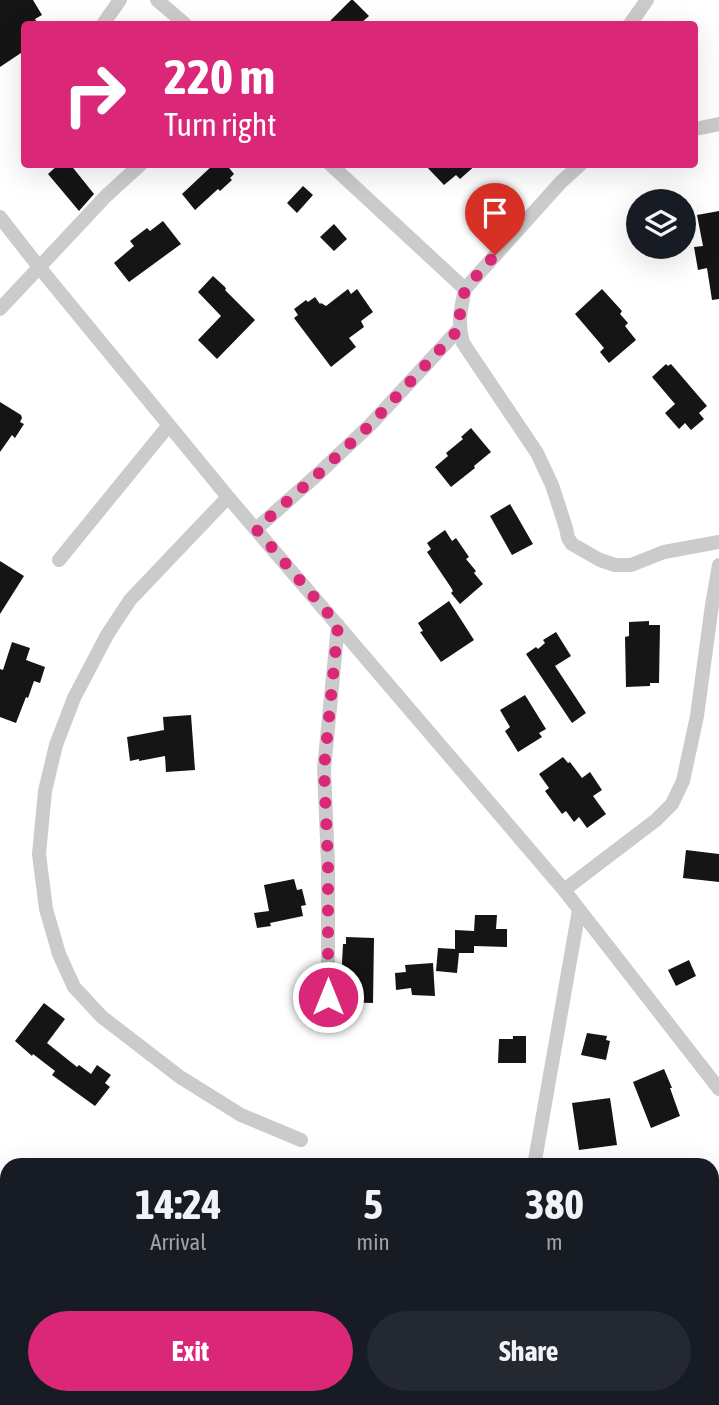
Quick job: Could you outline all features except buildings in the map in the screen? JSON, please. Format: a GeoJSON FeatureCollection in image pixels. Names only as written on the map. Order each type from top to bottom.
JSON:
{"type":"FeatureCollection","features":[{"type":"Feature","properties":{"kind":"street"},"geometry":{"type":"LineString","coordinates":[[105,21],[120,0]]}},
{"type":"Feature","properties":{"kind":"street"},"geometry":{"type":"LineString","coordinates":[[157,0],[182,21]]}},
{"type":"Feature","properties":{"kind":"street"},"geometry":{"type":"LineString","coordinates":[[633,21],[647,0]]}},
{"type":"Feature","properties":{"kind":"street"},"geometry":{"type":"LineString","coordinates":[[698,128],[719,124]]}},
{"type":"Feature","properties":{"kind":"street"},"geometry":{"type":"LineString","coordinates":[[0,309],[106,196],[137,168]]}},
{"type":"Feature","properties":{"kind":"street"},"geometry":{"type":"LineString","coordinates":[[334,168],[465,289]]}},
{"type":"Feature","properties":{"kind":"street"},"geometry":{"type":"LineString","coordinates":[[577,168],[465,289],[459,319],[463,343],[537,453],[552,485],[572,544],[600,560],[615,565],[631,565],[664,552],[719,542]]}},
{"type":"Feature","properties":{"kind":"street"},"geometry":{"type":"LineString","coordinates":[[0,217],[228,497],[564,890],[719,1089]]}},
{"type":"Feature","properties":{"kind":"street"},"geometry":{"type":"LineString","coordinates":[[256,529],[371,424],[459,329]]}},
{"type":"Feature","properties":{"kind":"street"},"geometry":{"type":"LineString","coordinates":[[59,560],[169,425]]}},
{"type":"Feature","properties":{"kind":"street"},"geometry":{"type":"LineString","coordinates":[[228,497],[130,600],[107,635],[75,698],[56,745],[45,791],[39,854],[47,909],[59,954],[74,987],[102,1017],[180,1077],[241,1115],[301,1140]]}},
{"type":"Feature","properties":{"kind":"street"},"geometry":{"type":"LineString","coordinates":[[564,890],[656,820],[672,804],[683,781],[697,716],[719,565]]}},
{"type":"Feature","properties":{"kind":"street"},"geometry":{"type":"LineString","coordinates":[[328,1024],[328,864],[324,769],[338,625]]}},
{"type":"Feature","properties":{"kind":"street"},"geometry":{"type":"LineString","coordinates":[[535,1158],[579,911]]}},
{"type":"Feature","properties":{"kind":"route"},"geometry":{"type":"LineString","coordinates":[[328,997],[328,864],[324,769],[338,625],[256,529],[371,424],[459,329],[465,289],[495,255]]}}]}
